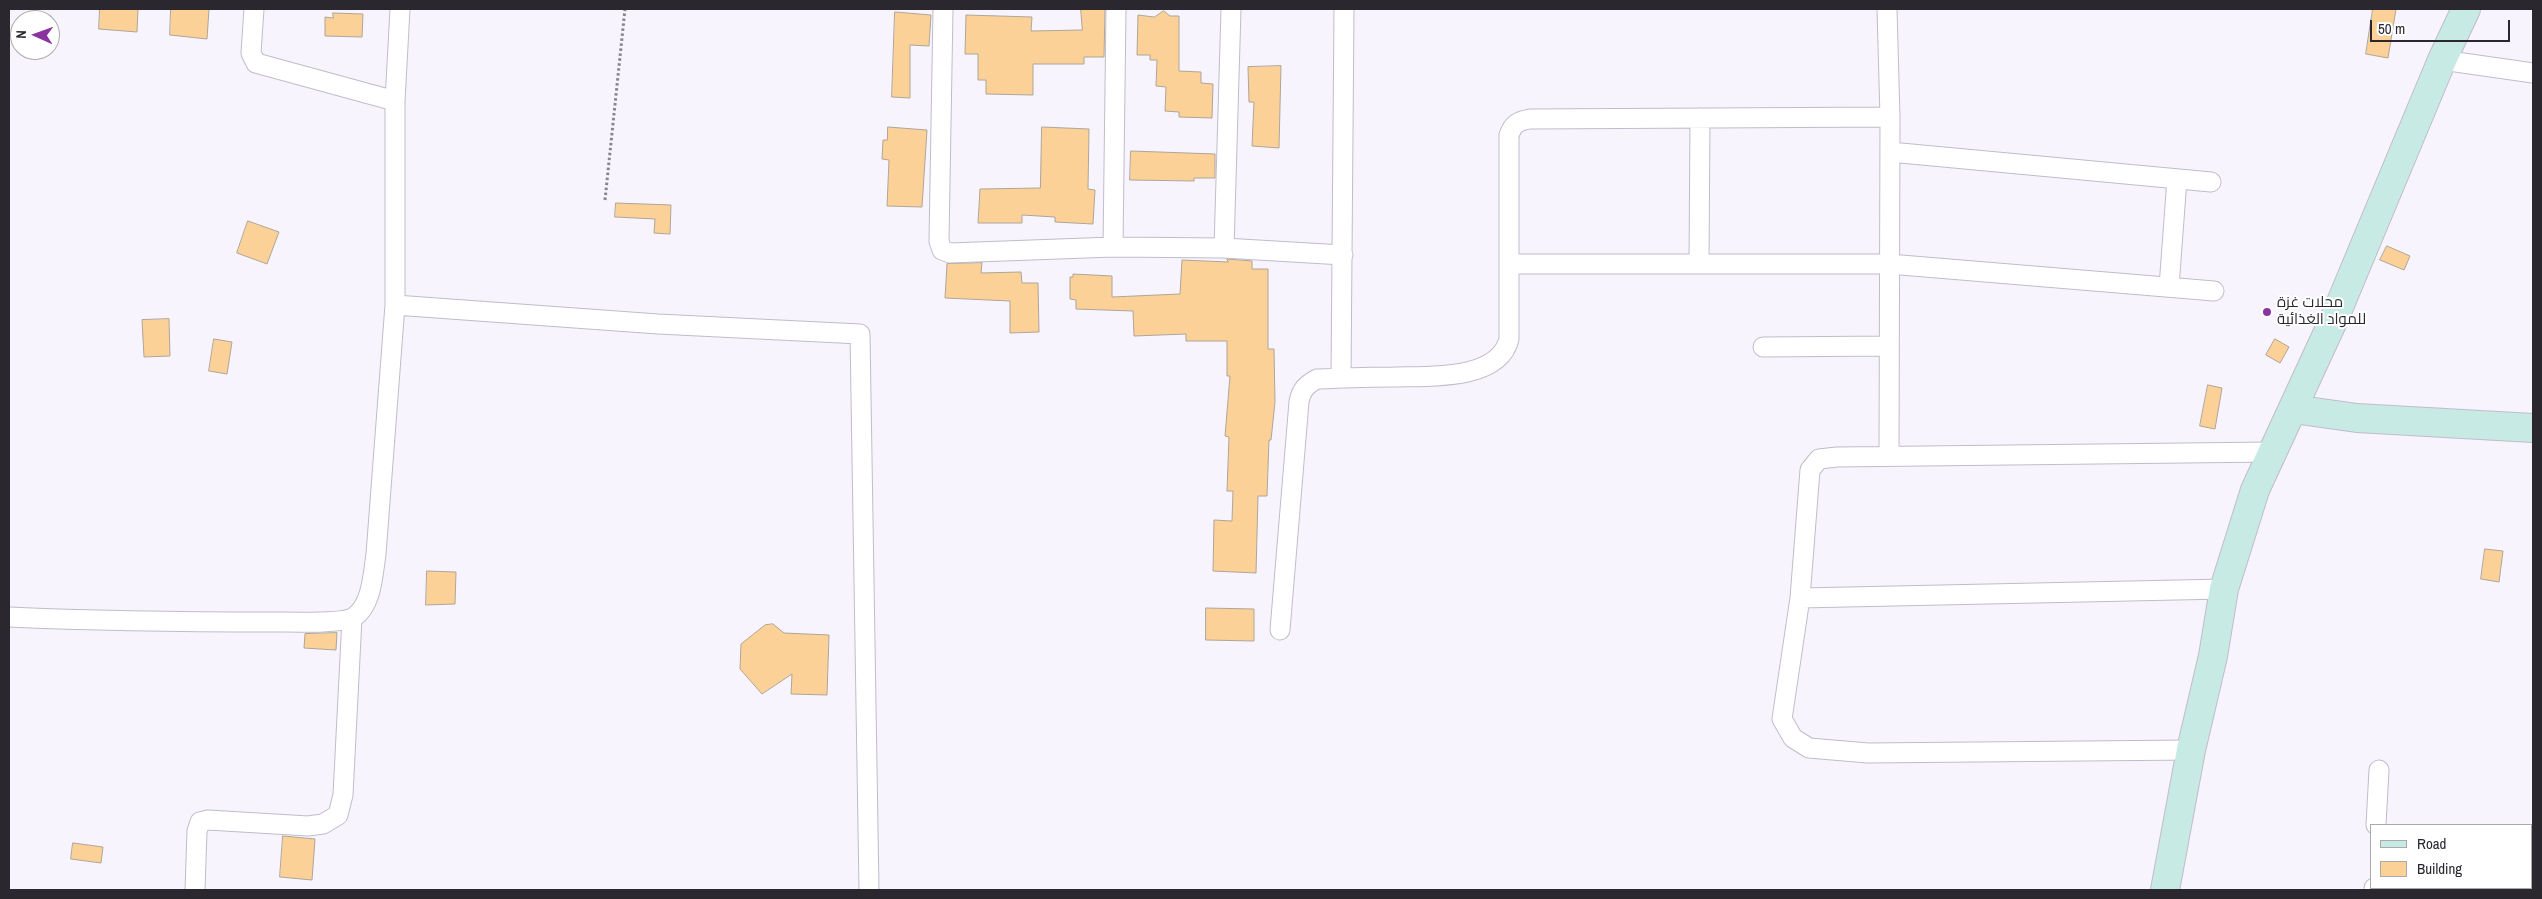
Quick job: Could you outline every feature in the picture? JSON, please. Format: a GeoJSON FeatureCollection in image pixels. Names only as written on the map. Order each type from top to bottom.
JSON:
{"type":"FeatureCollection","features":[{"type":"Feature","properties":{"kind":"main road"},"geometry":{"type":"LineString","coordinates":[[2165,890],[2191,750],[2213,656],[2224,589],[2255,490],[2334,319],[2442,60],[2466,9]]}},
{"type":"Feature","properties":{"kind":"main road"},"geometry":{"type":"LineString","coordinates":[[2293,409],[2357,418],[2533,428]]}},
{"type":"Feature","properties":{"kind":"street"},"geometry":{"type":"LineString","coordinates":[[254,9],[251,53],[256,63],[395,101]]}},
{"type":"Feature","properties":{"kind":"street"},"geometry":{"type":"LineString","coordinates":[[9,617],[136,622],[298,622],[352,618],[362,609],[372,581],[376,554],[395,305],[395,101],[400,9]]}},
{"type":"Feature","properties":{"kind":"street"},"geometry":{"type":"LineString","coordinates":[[943,9],[939,241],[942,250],[950,252],[1113,247],[1224,248],[1343,255]]}},
{"type":"Feature","properties":{"kind":"street"},"geometry":{"type":"LineString","coordinates":[[1113,247],[1116,9]]}},
{"type":"Feature","properties":{"kind":"street"},"geometry":{"type":"LineString","coordinates":[[1224,248],[1231,9]]}},
{"type":"Feature","properties":{"kind":"street"},"geometry":{"type":"LineString","coordinates":[[1341,378],[1344,9]]}},
{"type":"Feature","properties":{"kind":"street"},"geometry":{"type":"LineString","coordinates":[[1887,9],[1890,117],[1889,456]]}},
{"type":"Feature","properties":{"kind":"street"},"geometry":{"type":"LineString","coordinates":[[2442,60],[2533,73]]}},
{"type":"Feature","properties":{"kind":"street"},"geometry":{"type":"LineString","coordinates":[[1280,630],[1300,392],[1307,384],[1317,379],[1450,375],[1486,366],[1499,357],[1507,348],[1509,339],[1510,264],[1509,134],[1512,126],[1519,121],[1890,117]]}},
{"type":"Feature","properties":{"kind":"street"},"geometry":{"type":"LineString","coordinates":[[1699,264],[1700,118]]}},
{"type":"Feature","properties":{"kind":"street"},"geometry":{"type":"LineString","coordinates":[[1890,152],[2211,182]]}},
{"type":"Feature","properties":{"kind":"street"},"geometry":{"type":"LineString","coordinates":[[2168,287],[2177,179]]}},
{"type":"Feature","properties":{"kind":"street"},"geometry":{"type":"LineString","coordinates":[[1510,264],[1889,264],[2214,291]]}},
{"type":"Feature","properties":{"kind":"street"},"geometry":{"type":"LineString","coordinates":[[395,305],[658,324],[860,334],[869,890]]}},
{"type":"Feature","properties":{"kind":"street"},"geometry":{"type":"LineString","coordinates":[[1763,347],[1889,346]]}},
{"type":"Feature","properties":{"kind":"street"},"geometry":{"type":"LineString","coordinates":[[2191,750],[1868,753],[1809,748],[1793,738],[1782,719],[1800,598],[1810,470],[1819,458],[2271,452]]}},
{"type":"Feature","properties":{"kind":"street"},"geometry":{"type":"LineString","coordinates":[[1800,598],[2224,589]]}},
{"type":"Feature","properties":{"kind":"street"},"geometry":{"type":"LineString","coordinates":[[196,890],[200,822],[208,820],[308,826],[323,824],[338,815],[343,795],[352,618]]}},
{"type":"Feature","properties":{"kind":"street"},"geometry":{"type":"LineString","coordinates":[[2376,824],[2379,770]]}},
{"type":"Feature","properties":{"kind":"path"},"geometry":{"type":"LineString","coordinates":[[604,200],[625,9]]}},
{"type":"Feature","properties":{"kind":"building"},"geometry":{"type":"Polygon","coordinates":[[[100,9],[138,9],[137,32],[99,29],[100,9]]]}},
{"type":"Feature","properties":{"kind":"building"},"geometry":{"type":"Polygon","coordinates":[[[171,9],[209,9],[207,39],[170,35],[171,9]]]}},
{"type":"Feature","properties":{"kind":"building"},"geometry":{"type":"Polygon","coordinates":[[[1081,9],[1105,9],[1104,57],[1084,57],[1084,64],[1033,64],[1033,95],[986,94],[986,80],[978,80],[978,54],[965,54],[966,15],[1032,17],[1031,31],[1082,30],[1081,9]]]}},
{"type":"Feature","properties":{"kind":"building"},"geometry":{"type":"Polygon","coordinates":[[[2373,9],[2396,9],[2388,58],[2366,54],[2373,9]]]}},
{"type":"Feature","properties":{"kind":"building"},"geometry":{"type":"Polygon","coordinates":[[[1164,11],[1170,16],[1179,16],[1179,71],[1201,72],[1201,83],[1213,84],[1212,118],[1179,117],[1179,112],[1165,111],[1166,87],[1156,86],[1157,60],[1150,60],[1150,55],[1137,55],[1138,15],[1154,17],[1164,11]]]}},
{"type":"Feature","properties":{"kind":"building"},"geometry":{"type":"Polygon","coordinates":[[[895,12],[931,15],[929,46],[910,45],[910,98],[892,97],[895,12]]]}},
{"type":"Feature","properties":{"kind":"building"},"geometry":{"type":"Polygon","coordinates":[[[333,13],[363,14],[362,37],[325,36],[325,17],[333,18],[333,13]]]}},
{"type":"Feature","properties":{"kind":"building"},"geometry":{"type":"Polygon","coordinates":[[[1281,66],[1279,148],[1252,146],[1254,102],[1249,102],[1248,67],[1281,66]]]}},
{"type":"Feature","properties":{"kind":"building"},"geometry":{"type":"Polygon","coordinates":[[[888,127],[927,130],[922,207],[887,206],[889,160],[882,159],[883,140],[887,140],[888,127]]]}},
{"type":"Feature","properties":{"kind":"building"},"geometry":{"type":"Polygon","coordinates":[[[1042,127],[1089,129],[1088,189],[1095,190],[1093,224],[1055,222],[1055,217],[1022,215],[1022,223],[978,223],[980,189],[1040,188],[1042,127]]]}},
{"type":"Feature","properties":{"kind":"building"},"geometry":{"type":"Polygon","coordinates":[[[1131,151],[1215,154],[1215,178],[1194,178],[1194,181],[1130,180],[1131,151]]]}},
{"type":"Feature","properties":{"kind":"building"},"geometry":{"type":"Polygon","coordinates":[[[616,203],[671,205],[670,234],[654,233],[655,219],[615,217],[616,203]]]}},
{"type":"Feature","properties":{"kind":"building"},"geometry":{"type":"Polygon","coordinates":[[[248,221],[279,232],[267,264],[237,253],[248,221]]]}},
{"type":"Feature","properties":{"kind":"building"},"geometry":{"type":"Polygon","coordinates":[[[2387,246],[2410,256],[2404,270],[2380,260],[2387,246]]]}},
{"type":"Feature","properties":{"kind":"building"},"geometry":{"type":"Polygon","coordinates":[[[1227,259],[1252,261],[1252,269],[1268,269],[1268,349],[1274,349],[1275,402],[1271,440],[1269,440],[1267,496],[1258,496],[1256,573],[1213,571],[1214,520],[1232,521],[1233,491],[1227,491],[1229,437],[1225,436],[1230,376],[1227,376],[1227,341],[1186,341],[1186,334],[1134,336],[1133,311],[1076,309],[1076,300],[1070,299],[1070,277],[1073,277],[1073,274],[1112,276],[1112,297],[1180,294],[1182,260],[1228,262],[1227,259]]]}},
{"type":"Feature","properties":{"kind":"building"},"geometry":{"type":"Polygon","coordinates":[[[982,263],[981,273],[1021,272],[1022,283],[1038,283],[1039,332],[1010,333],[1010,301],[945,298],[947,264],[982,263]]]}},
{"type":"Feature","properties":{"kind":"building"},"geometry":{"type":"Polygon","coordinates":[[[169,319],[170,356],[144,357],[142,320],[169,319]]]}},
{"type":"Feature","properties":{"kind":"building"},"geometry":{"type":"Polygon","coordinates":[[[214,339],[232,342],[227,374],[209,371],[214,339]]]}},
{"type":"Feature","properties":{"kind":"building"},"geometry":{"type":"Polygon","coordinates":[[[2275,339],[2289,347],[2280,363],[2266,355],[2275,339]]]}},
{"type":"Feature","properties":{"kind":"building"},"geometry":{"type":"Polygon","coordinates":[[[2208,385],[2222,388],[2215,429],[2200,426],[2208,385]]]}},
{"type":"Feature","properties":{"kind":"building"},"geometry":{"type":"Polygon","coordinates":[[[2485,549],[2503,551],[2499,582],[2481,579],[2485,549]]]}},
{"type":"Feature","properties":{"kind":"building"},"geometry":{"type":"Polygon","coordinates":[[[427,571],[456,572],[455,604],[426,605],[427,571]]]}},
{"type":"Feature","properties":{"kind":"building"},"geometry":{"type":"Polygon","coordinates":[[[1206,608],[1254,609],[1254,641],[1206,640],[1206,608]]]}},
{"type":"Feature","properties":{"kind":"building"},"geometry":{"type":"Polygon","coordinates":[[[773,624],[784,633],[829,635],[827,695],[791,694],[792,674],[762,694],[740,669],[741,644],[765,625],[773,624]]]}},
{"type":"Feature","properties":{"kind":"building"},"geometry":{"type":"Polygon","coordinates":[[[337,633],[336,650],[304,648],[305,634],[337,633]]]}},
{"type":"Feature","properties":{"kind":"building"},"geometry":{"type":"Polygon","coordinates":[[[283,836],[315,839],[312,880],[280,877],[283,836]]]}},
{"type":"Feature","properties":{"kind":"building"},"geometry":{"type":"Polygon","coordinates":[[[73,843],[103,847],[101,863],[71,859],[73,843]]]}},
{"type":"Feature","properties":{"kind":"place","name":"محلات غزة للمواد الغذائية"},"geometry":{"type":"Point","coordinates":[2267,312]}}]}
